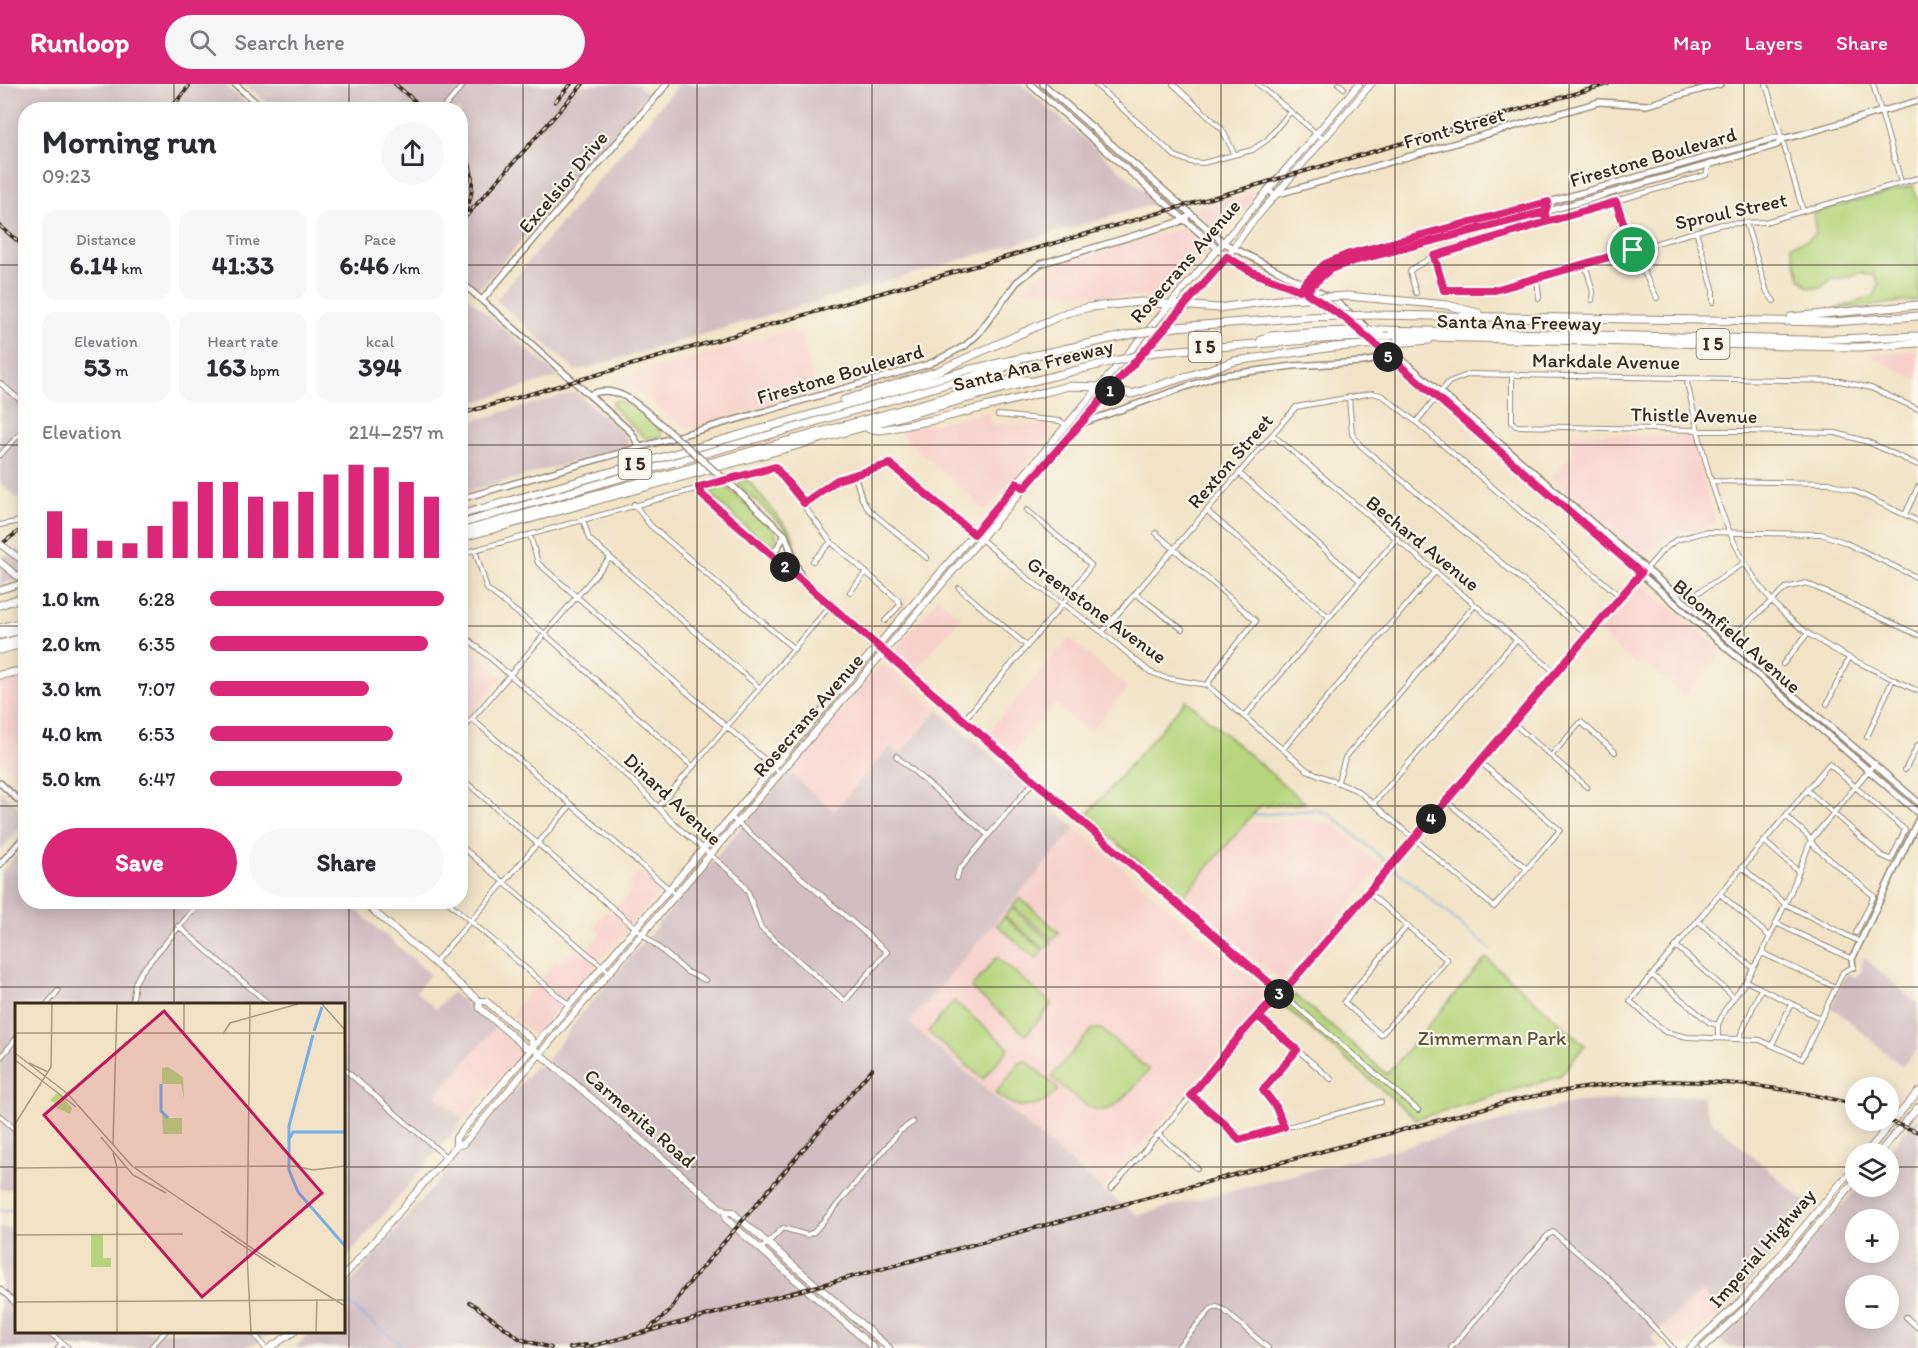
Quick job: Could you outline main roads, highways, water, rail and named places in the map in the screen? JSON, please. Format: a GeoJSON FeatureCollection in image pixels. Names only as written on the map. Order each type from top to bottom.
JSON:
{"type":"FeatureCollection","features":[{"type":"Feature","properties":{"kind":"highway"},"geometry":{"type":"LineString","coordinates":[[809,414],[859,394],[938,371],[1066,314],[1126,302],[1218,308],[1287,299],[1347,296],[1447,305],[1489,316]]}},
{"type":"Feature","properties":{"kind":"highway"},"geometry":{"type":"LineString","coordinates":[[1746,321],[1918,305]]}},
{"type":"Feature","properties":{"kind":"highway","name":"Santa Ana Freeway"},"geometry":{"type":"LineString","coordinates":[[468,513],[809,414],[1020,357],[1176,327],[1308,317],[1372,315],[1832,322],[1918,316]]}},
{"type":"Feature","properties":{"kind":"highway"},"geometry":{"type":"LineString","coordinates":[[1320,336],[1381,330],[1918,341]]}},
{"type":"Feature","properties":{"kind":"highway","name":"Santa Ana Freeway"},"geometry":{"type":"LineString","coordinates":[[468,537],[1032,381],[1154,352],[1320,336],[1462,337],[1860,347],[1918,341]]}},
{"type":"Feature","properties":{"kind":"highway"},"geometry":{"type":"LineString","coordinates":[[860,429],[881,429],[933,420],[1069,386],[1100,387],[1132,394],[1236,361],[1334,347],[1462,337]]}},
{"type":"Feature","properties":{"kind":"highway"},"geometry":{"type":"LineString","coordinates":[[468,522],[1003,368],[1012,365],[1020,357]]}},
{"type":"Feature","properties":{"kind":"highway"},"geometry":{"type":"LineString","coordinates":[[468,530],[990,385],[1015,379],[1032,381]]}},
{"type":"Feature","properties":{"kind":"highway"},"geometry":{"type":"LineString","coordinates":[[0,605],[18,599]]}},
{"type":"Feature","properties":{"kind":"highway"},"geometry":{"type":"LineString","coordinates":[[0,628],[18,623]]}},
{"type":"Feature","properties":{"kind":"highway"},"geometry":{"type":"LineString","coordinates":[[0,635],[18,631]]}},
{"type":"Feature","properties":{"kind":"highway"},"geometry":{"type":"LineString","coordinates":[[0,644],[18,639]]}},
{"type":"Feature","properties":{"kind":"highway"},"geometry":{"type":"LineString","coordinates":[[0,650],[18,645]]}},
{"type":"Feature","properties":{"kind":"highway"},"geometry":{"type":"LineString","coordinates":[[0,675],[18,672]]}},
{"type":"Feature","properties":{"kind":"main road","name":"Rosecrans Avenue"},"geometry":{"type":"LineString","coordinates":[[456,1146],[456,1138],[465,1126],[1359,84]]}},
{"type":"Feature","properties":{"kind":"main road","name":"Rosecrans Avenue"},"geometry":{"type":"LineString","coordinates":[[345,1275],[446,1157],[456,1146],[463,1144],[1024,488],[1227,257],[1275,195],[1371,84]]}},
{"type":"Feature","properties":{"kind":"main road"},"geometry":{"type":"LineString","coordinates":[[1032,465],[1039,471]]}},
{"type":"Feature","properties":{"kind":"main road"},"geometry":{"type":"LineString","coordinates":[[1017,483],[1024,488]]}},
{"type":"Feature","properties":{"kind":"main road"},"geometry":{"type":"LineString","coordinates":[[1004,498],[1011,504]]}},
{"type":"Feature","properties":{"kind":"main road"},"geometry":{"type":"LineString","coordinates":[[0,544],[18,557]]}},
{"type":"Feature","properties":{"kind":"main road"},"geometry":{"type":"LineString","coordinates":[[0,562],[18,576]]}},
{"type":"Feature","properties":{"kind":"main road"},"geometry":{"type":"LineString","coordinates":[[834,697],[840,704]]}},
{"type":"Feature","properties":{"kind":"main road","name":"Carmenita Road"},"geometry":{"type":"LineString","coordinates":[[371,909],[479,1001],[480,1008],[525,1047],[533,1048],[725,1212],[732,1212],[889,1348]]}},
{"type":"Feature","properties":{"kind":"main road"},"geometry":{"type":"LineString","coordinates":[[1874,1143],[1918,1092]]}},
{"type":"Feature","properties":{"kind":"main road"},"geometry":{"type":"LineString","coordinates":[[1887,1143],[1918,1107]]}},
{"type":"Feature","properties":{"kind":"main road"},"geometry":{"type":"LineString","coordinates":[[465,1126],[472,1133]]}},
{"type":"Feature","properties":{"kind":"main road","name":"Imperial Highway"},"geometry":{"type":"LineString","coordinates":[[1690,1348],[1744,1298],[1845,1178]]}},
{"type":"Feature","properties":{"kind":"main road","name":"Imperial Highway"},"geometry":{"type":"LineString","coordinates":[[1703,1348],[1751,1303],[1845,1193]]}},
{"type":"Feature","properties":{"kind":"main road","name":"Carmenita Road"},"geometry":{"type":"LineString","coordinates":[[725,1212],[726,1219],[874,1348]]}},
{"type":"Feature","properties":{"kind":"main road"},"geometry":{"type":"LineString","coordinates":[[267,1348],[292,1333]]}},
{"type":"Feature","properties":{"kind":"waterway"},"geometry":{"type":"LineString","coordinates":[[1253,815],[1316,810],[1331,815],[1491,950]]}},
{"type":"Feature","properties":{"kind":"waterway"},"geometry":{"type":"LineString","coordinates":[[0,1210],[15,1210]]}},
{"type":"Feature","properties":{"kind":"waterway"},"geometry":{"type":"LineString","coordinates":[[345,1302],[406,1348]]}},
{"type":"Feature","properties":{"kind":"railway"},"geometry":{"type":"LineString","coordinates":[[395,84],[416,102]]}},
{"type":"Feature","properties":{"kind":"railway"},"geometry":{"type":"LineString","coordinates":[[555,102],[571,84]]}},
{"type":"Feature","properties":{"kind":"railway"},"geometry":{"type":"LineString","coordinates":[[468,214],[583,84]]}},
{"type":"Feature","properties":{"kind":"railway"},"geometry":{"type":"LineString","coordinates":[[468,412],[1608,84]]}},
{"type":"Feature","properties":{"kind":"railway"},"geometry":{"type":"LineString","coordinates":[[176,102],[189,86]]}},
{"type":"Feature","properties":{"kind":"railway"},"geometry":{"type":"LineString","coordinates":[[468,160],[472,178],[468,206]]}},
{"type":"Feature","properties":{"kind":"railway"},"geometry":{"type":"LineString","coordinates":[[0,226],[18,241]]}},
{"type":"Feature","properties":{"kind":"railway"},"geometry":{"type":"LineString","coordinates":[[0,545],[18,532]]}},
{"type":"Feature","properties":{"kind":"railway"},"geometry":{"type":"LineString","coordinates":[[650,1328],[669,1312],[684,1289],[872,1069]]}},
{"type":"Feature","properties":{"kind":"railway"},"geometry":{"type":"LineString","coordinates":[[585,1348],[1507,1102],[1552,1093],[1595,1087],[1682,1081],[1768,1087],[1845,1103]]}},
{"type":"Feature","properties":{"kind":"railway"},"geometry":{"type":"LineString","coordinates":[[1899,1125],[1918,1132]]}},
{"type":"Feature","properties":{"kind":"railway"},"geometry":{"type":"LineString","coordinates":[[470,1302],[520,1339],[551,1348]]}},
{"type":"Feature","properties":{"kind":"railway"},"geometry":{"type":"LineString","coordinates":[[570,1348],[586,1345]]}},
{"type":"Feature","properties":{"kind":"park label","name":"Zimmerman Park"},"geometry":{"type":"Point","coordinates":[1492,1038]}}]}
